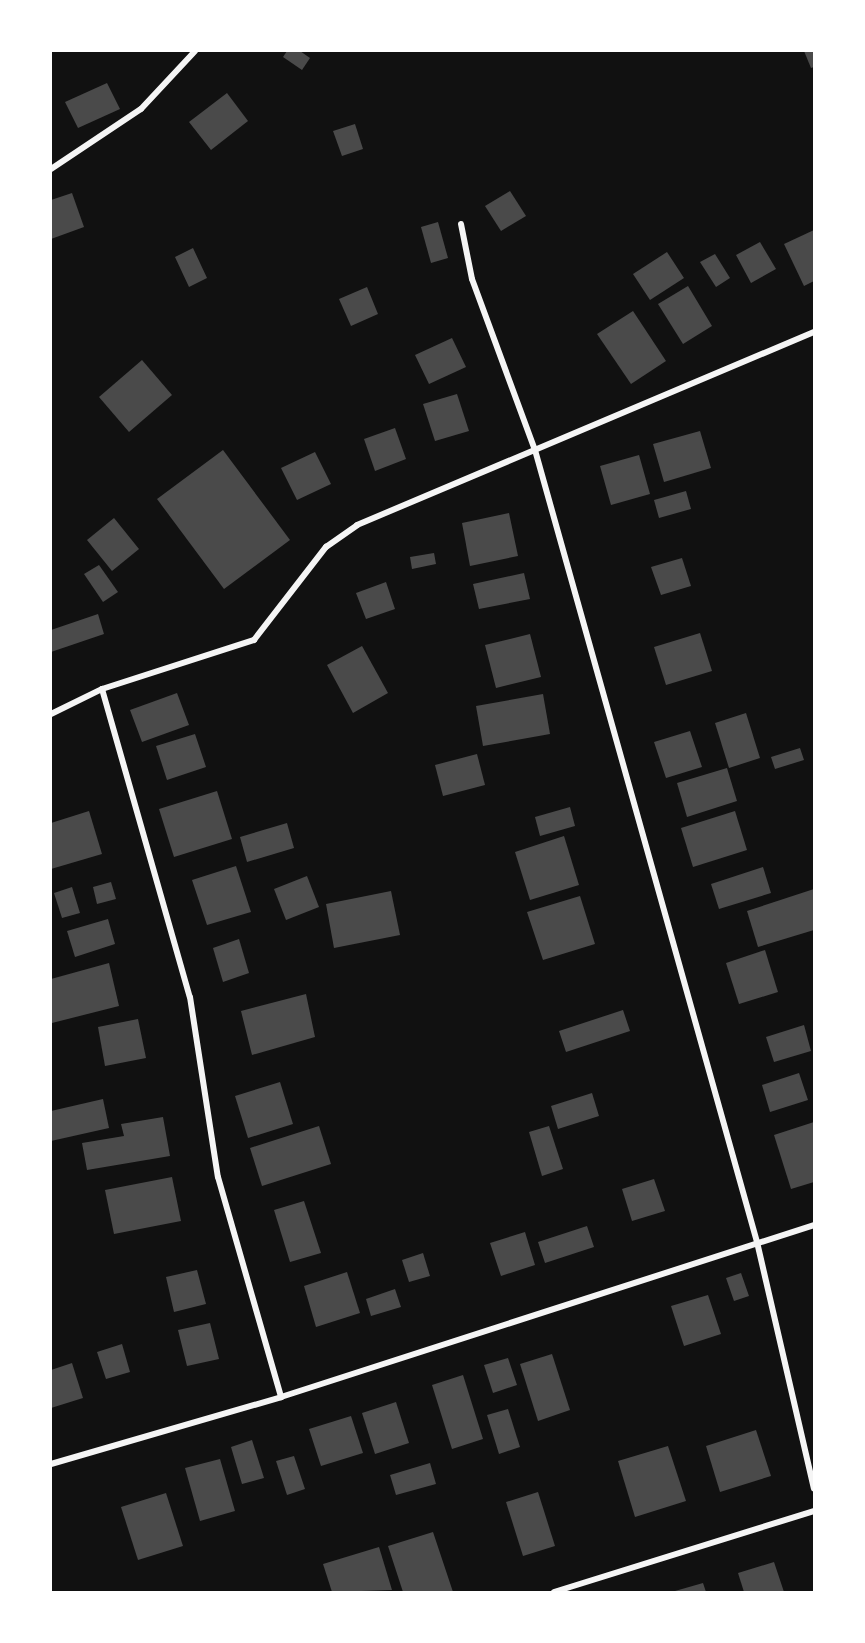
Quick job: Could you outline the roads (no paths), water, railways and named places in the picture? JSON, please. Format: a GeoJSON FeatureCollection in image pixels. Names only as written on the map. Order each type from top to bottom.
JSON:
{"type":"FeatureCollection","features":[{"type":"Feature","properties":{"kind":"street"},"geometry":{"type":"LineString","coordinates":[[51,169],[141,109],[195,51]]}},
{"type":"Feature","properties":{"kind":"street"},"geometry":{"type":"LineString","coordinates":[[461,224],[472,279],[535,450],[757,1242],[814,1488]]}},
{"type":"Feature","properties":{"kind":"street"},"geometry":{"type":"LineString","coordinates":[[51,714],[102,688],[254,640],[326,548],[357,525],[814,332]]}},
{"type":"Feature","properties":{"kind":"street"},"geometry":{"type":"LineString","coordinates":[[102,688],[190,997],[218,1176],[281,1397]]}},
{"type":"Feature","properties":{"kind":"street"},"geometry":{"type":"LineString","coordinates":[[51,1464],[281,1397],[814,1225]]}},
{"type":"Feature","properties":{"kind":"street"},"geometry":{"type":"LineString","coordinates":[[554,1592],[814,1511]]}}]}
